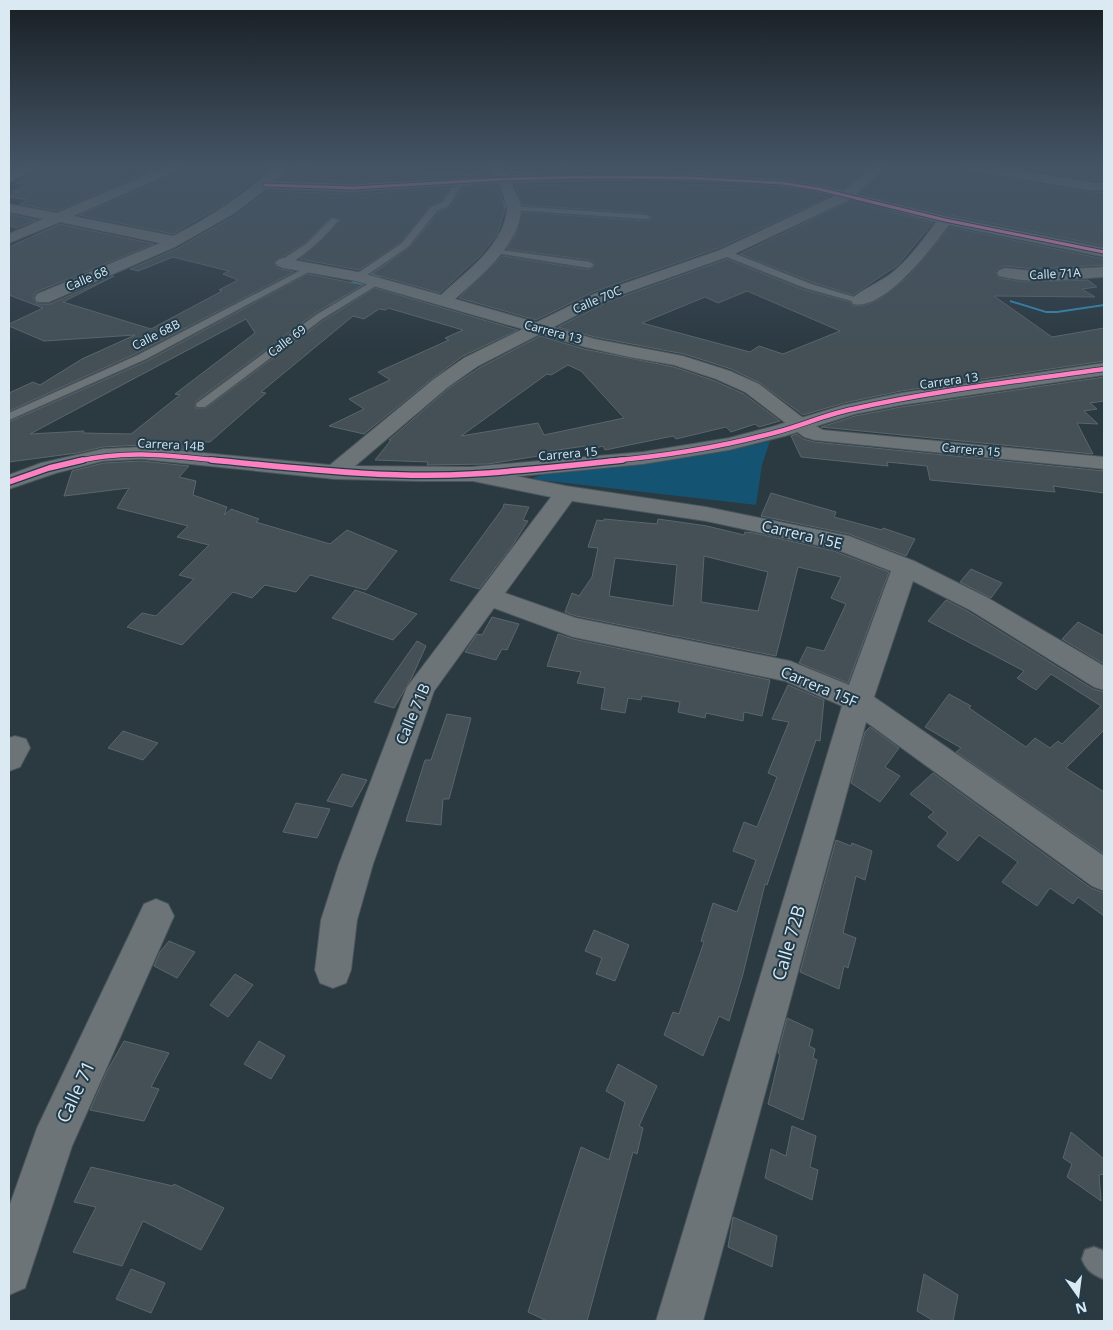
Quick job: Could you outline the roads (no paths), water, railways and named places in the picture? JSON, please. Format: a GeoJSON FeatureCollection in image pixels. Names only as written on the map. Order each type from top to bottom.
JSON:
{"type":"FeatureCollection","features":[{"type":"Feature","properties":{"kind":"street"},"geometry":{"type":"LineString","coordinates":[[9,239],[36,228]]}},
{"type":"Feature","properties":{"kind":"street"},"geometry":{"type":"LineString","coordinates":[[111,228],[175,241]]}},
{"type":"Feature","properties":{"kind":"street","name":"Calle 68"},"geometry":{"type":"LineString","coordinates":[[42,298],[175,241],[200,228]]}},
{"type":"Feature","properties":{"kind":"street"},"geometry":{"type":"LineString","coordinates":[[444,301],[496,251],[508,228]]}},
{"type":"Feature","properties":{"kind":"street","name":"Calle 70C"},"geometry":{"type":"LineString","coordinates":[[335,472],[441,383],[471,362],[600,297],[725,253],[778,228]]}},
{"type":"Feature","properties":{"kind":"street"},"geometry":{"type":"LineString","coordinates":[[859,300],[891,283],[910,266],[939,228]]}},
{"type":"Feature","properties":{"kind":"street"},"geometry":{"type":"LineString","coordinates":[[985,228],[1104,252]]}},
{"type":"Feature","properties":{"kind":"street","name":"Carrera 13"},"geometry":{"type":"LineString","coordinates":[[284,263],[367,280],[536,328],[629,352],[677,360],[723,375],[752,388],[800,425],[851,409],[901,399],[1104,369]]}},
{"type":"Feature","properties":{"kind":"street","name":"Calle 71A"},"geometry":{"type":"LineString","coordinates":[[1005,274],[1034,276],[1104,272]]}},
{"type":"Feature","properties":{"kind":"street","name":"Carrera 15"},"geometry":{"type":"LineString","coordinates":[[335,472],[472,474],[642,458],[729,444],[800,425],[822,436],[1104,463]]}},
{"type":"Feature","properties":{"kind":"street","name":"Carrera 14B"},"geometry":{"type":"LineString","coordinates":[[9,482],[49,468],[103,455],[141,453],[335,472]]}},
{"type":"Feature","properties":{"kind":"street","name":"Carrera 15E"},"geometry":{"type":"LineString","coordinates":[[472,474],[566,493],[706,514],[841,542],[905,567],[979,604],[1104,679]]}},
{"type":"Feature","properties":{"kind":"street","name":"Calle 71B"},"geometry":{"type":"LineString","coordinates":[[333,970],[339,920],[356,864],[421,688],[566,493]]}},
{"type":"Feature","properties":{"kind":"street","name":"Calle 72B"},"geometry":{"type":"LineString","coordinates":[[680,1321],[858,701],[905,567]]}},
{"type":"Feature","properties":{"kind":"street","name":"Carrera 15F"},"geometry":{"type":"LineString","coordinates":[[490,597],[573,626],[790,672],[858,701],[1104,875]]}},
{"type":"Feature","properties":{"kind":"street","name":"Calle 71"},"geometry":{"type":"LineString","coordinates":[[9,1272],[52,1143],[156,916]]}},
{"type":"Feature","properties":{"kind":"lane"},"geometry":{"type":"LineString","coordinates":[[284,263],[309,246],[327,228]]}},
{"type":"Feature","properties":{"kind":"lane","name":"Calle 69"},"geometry":{"type":"LineString","coordinates":[[201,405],[367,280],[404,245],[418,228]]}},
{"type":"Feature","properties":{"kind":"lane"},"geometry":{"type":"LineString","coordinates":[[496,251],[590,265]]}},
{"type":"Feature","properties":{"kind":"lane"},"geometry":{"type":"LineString","coordinates":[[725,253],[817,290],[859,300]]}},
{"type":"Feature","properties":{"kind":"lane","name":"Calle 68B"},"geometry":{"type":"LineString","coordinates":[[9,417],[142,356],[312,268]]}},
{"type":"Feature","properties":{"kind":"waterway"},"geometry":{"type":"LineString","coordinates":[[328,302],[387,267],[429,228]]}},
{"type":"Feature","properties":{"kind":"waterway"},"geometry":{"type":"LineString","coordinates":[[1012,301],[1046,312],[1104,305]]}}]}
